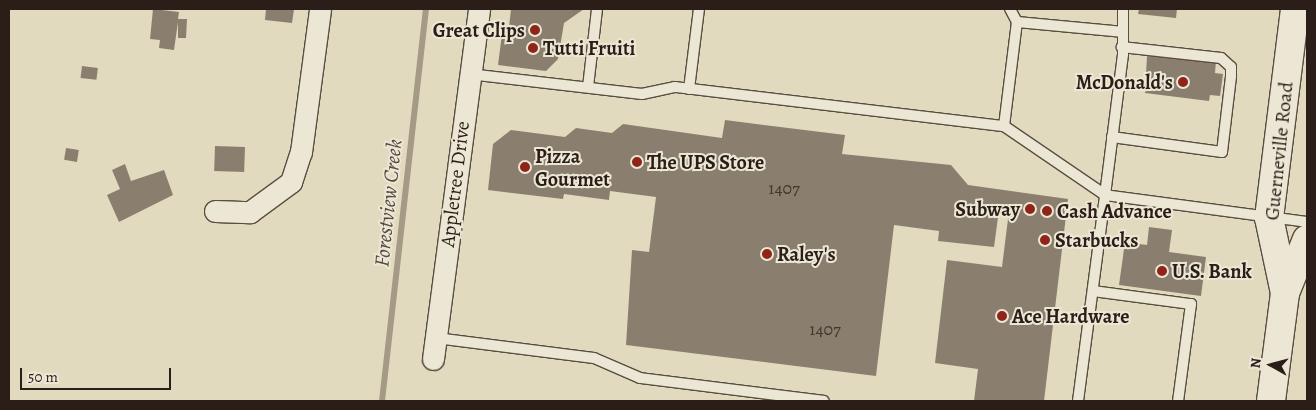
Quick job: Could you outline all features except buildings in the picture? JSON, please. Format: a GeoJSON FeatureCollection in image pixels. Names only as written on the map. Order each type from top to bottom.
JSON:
{"type":"FeatureCollection","features":[{"type":"Feature","properties":{"kind":"main road","name":"Guerneville Road"},"geometry":{"type":"LineString","coordinates":[[1285,293],[1269,218],[1294,9]]}},
{"type":"Feature","properties":{"kind":"main road","name":"Guerneville Road"},"geometry":{"type":"LineString","coordinates":[[1271,401],[1285,293],[1307,239]]}},
{"type":"Feature","properties":{"kind":"street"},"geometry":{"type":"LineString","coordinates":[[215,211],[250,212],[291,182],[302,143],[320,9]]}},
{"type":"Feature","properties":{"kind":"street","name":"Appletree Drive"},"geometry":{"type":"LineString","coordinates":[[434,359],[468,74],[479,9]]}},
{"type":"Feature","properties":{"kind":"lane"},"geometry":{"type":"LineString","coordinates":[[588,87],[597,9]]}},
{"type":"Feature","properties":{"kind":"lane"},"geometry":{"type":"LineString","coordinates":[[689,89],[699,9]]}},
{"type":"Feature","properties":{"kind":"lane"},"geometry":{"type":"LineString","coordinates":[[1004,126],[1016,22],[1010,9]]}},
{"type":"Feature","properties":{"kind":"lane"},"geometry":{"type":"LineString","coordinates":[[1078,401],[1112,137],[1122,47],[1123,9]]}},
{"type":"Feature","properties":{"kind":"lane"},"geometry":{"type":"LineString","coordinates":[[1016,22],[1122,32]]}},
{"type":"Feature","properties":{"kind":"lane"},"geometry":{"type":"LineString","coordinates":[[1112,137],[1222,152],[1231,76],[1226,60],[1122,47]]}},
{"type":"Feature","properties":{"kind":"lane"},"geometry":{"type":"LineString","coordinates":[[468,74],[642,94],[689,89],[1004,126],[1105,195],[1307,222]]}},
{"type":"Feature","properties":{"kind":"lane"},"geometry":{"type":"LineString","coordinates":[[1093,291],[1191,304],[1178,401]]}},
{"type":"Feature","properties":{"kind":"lane"},"geometry":{"type":"LineString","coordinates":[[436,338],[594,358],[640,378],[824,401]]}},
{"type":"Feature","properties":{"kind":"waterway","name":"Forestview Creek"},"geometry":{"type":"LineString","coordinates":[[382,401],[426,9]]}},
{"type":"Feature","properties":{"kind":"place","name":"Great Clips"},"geometry":{"type":"Point","coordinates":[535,30]}},
{"type":"Feature","properties":{"kind":"place","name":"Tutti Fruiti"},"geometry":{"type":"Point","coordinates":[533,48]}},
{"type":"Feature","properties":{"kind":"place","name":"McDonald's"},"geometry":{"type":"Point","coordinates":[1183,82]}},
{"type":"Feature","properties":{"kind":"place","name":"The UPS Store"},"geometry":{"type":"Point","coordinates":[637,162]}},
{"type":"Feature","properties":{"kind":"place","name":"Pizza Gourmet"},"geometry":{"type":"Point","coordinates":[525,167]}},
{"type":"Feature","properties":{"kind":"place","name":"Subway"},"geometry":{"type":"Point","coordinates":[1030,209]}},
{"type":"Feature","properties":{"kind":"place","name":"Cash Advance"},"geometry":{"type":"Point","coordinates":[1047,211]}},
{"type":"Feature","properties":{"kind":"place","name":"Starbucks"},"geometry":{"type":"Point","coordinates":[1045,240]}},
{"type":"Feature","properties":{"kind":"place","name":"Raley's"},"geometry":{"type":"Point","coordinates":[767,254]}},
{"type":"Feature","properties":{"kind":"place","name":"U.S. Bank"},"geometry":{"type":"Point","coordinates":[1162,271]}},
{"type":"Feature","properties":{"kind":"place","name":"Ace Hardware"},"geometry":{"type":"Point","coordinates":[1002,316]}}]}
